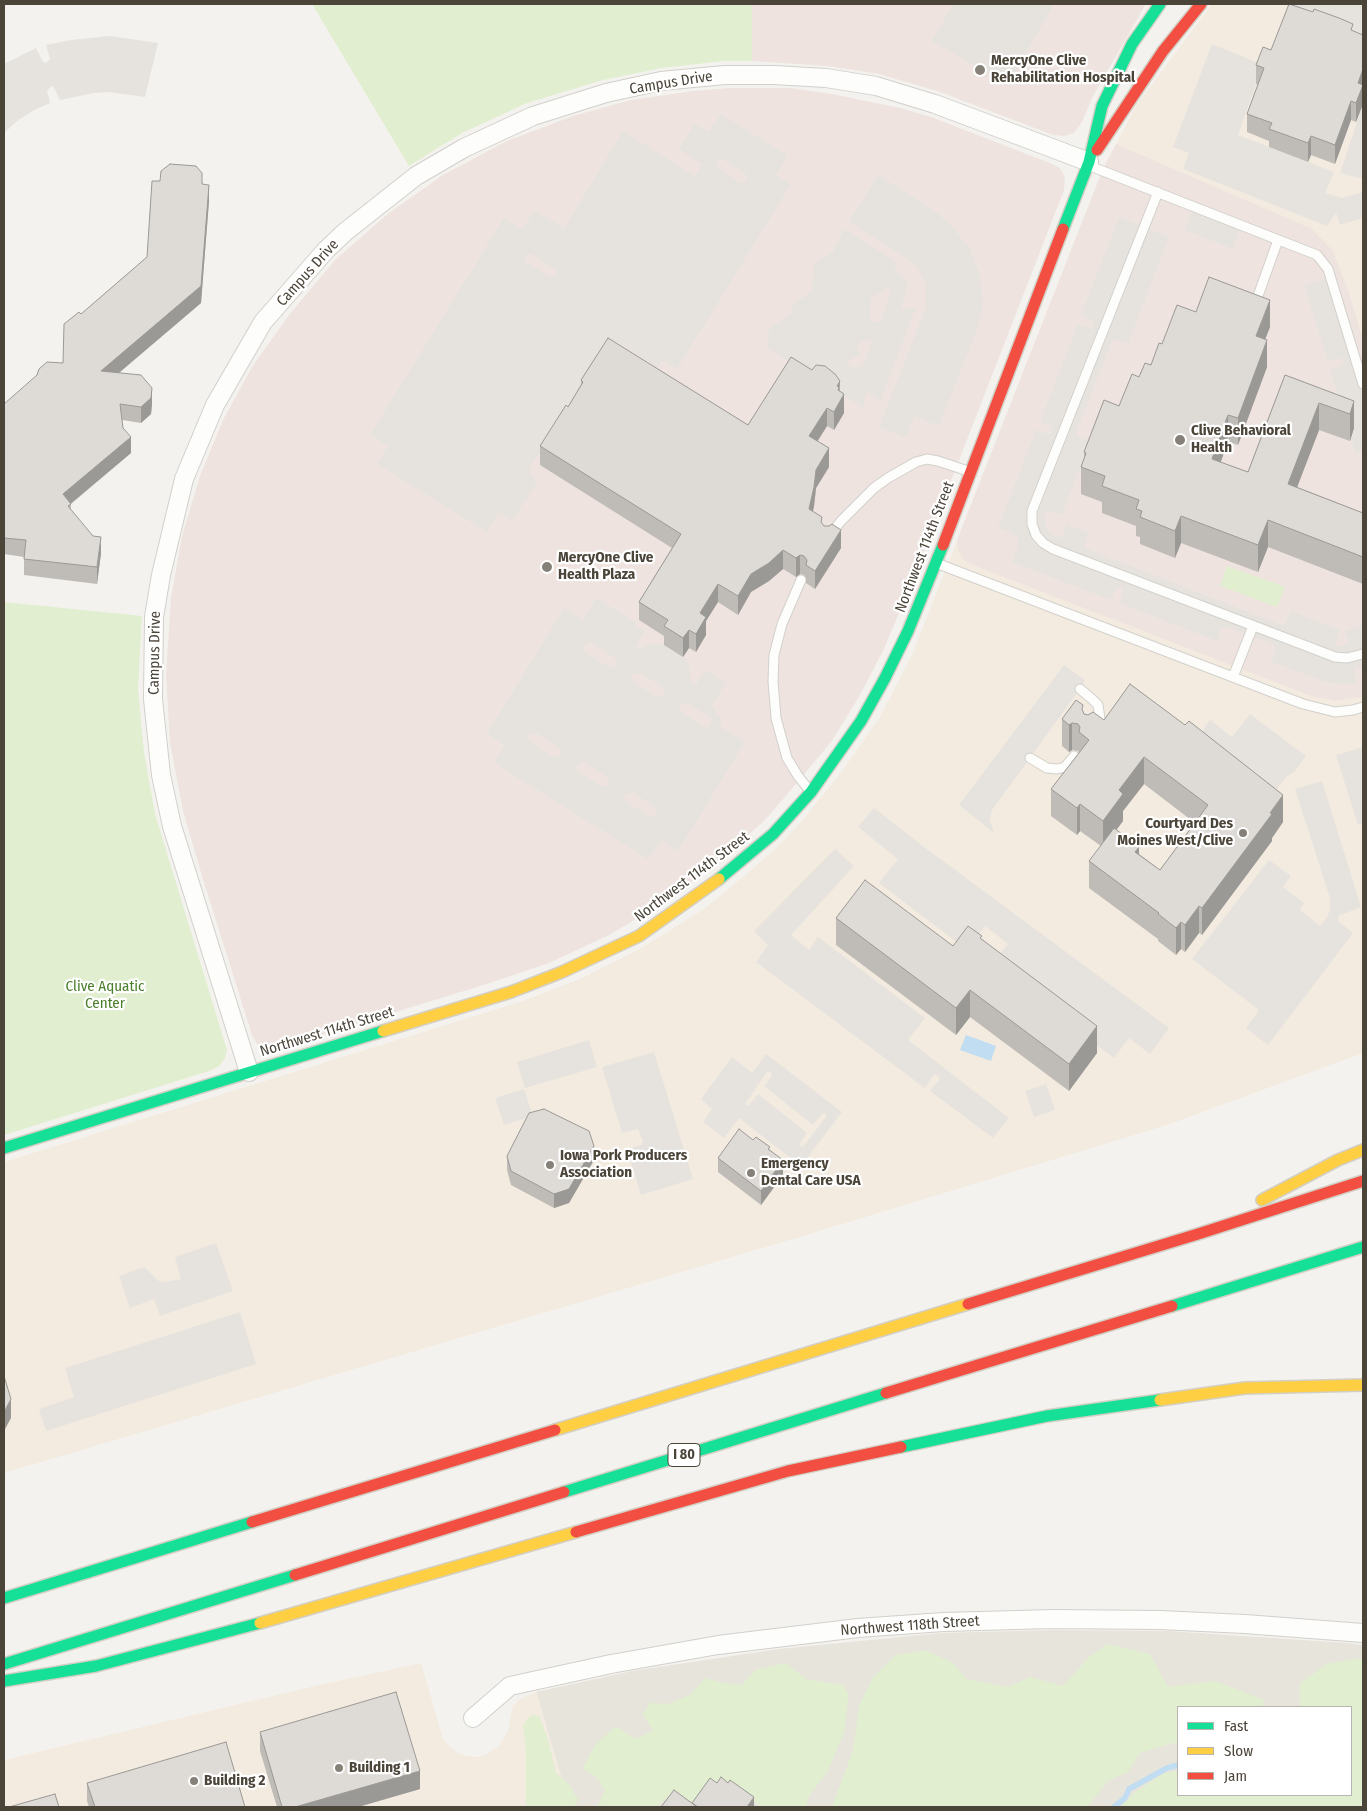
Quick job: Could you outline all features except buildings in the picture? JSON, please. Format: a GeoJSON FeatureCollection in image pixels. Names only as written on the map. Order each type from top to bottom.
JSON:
{"type":"FeatureCollection","features":[{"type":"Feature","properties":{"kind":"main road","name":"Northwest 114th Street"},"geometry":{"type":"LineString","coordinates":[[4,1148],[511,992],[562,972],[630,940],[677,910],[743,860],[773,834],[811,792],[861,721],[908,631],[971,472],[1088,163],[1102,106],[1132,44],[1160,4]]}},
{"type":"Feature","properties":{"kind":"main road","name":"Northwest 114th Street"},"geometry":{"type":"LineString","coordinates":[[1088,163],[1163,51],[1201,4]]}},
{"type":"Feature","properties":{"kind":"main road"},"geometry":{"type":"LineString","coordinates":[[1198,1234],[1338,1160],[1363,1150]]}},
{"type":"Feature","properties":{"kind":"main road"},"geometry":{"type":"LineString","coordinates":[[4,1598],[1198,1234],[1363,1181]]}},
{"type":"Feature","properties":{"kind":"main road","name":"I 80"},"geometry":{"type":"LineString","coordinates":[[4,1664],[1363,1247]]}},
{"type":"Feature","properties":{"kind":"main road"},"geometry":{"type":"LineString","coordinates":[[4,1681],[96,1666],[275,1619],[788,1471],[1046,1416],[1245,1388],[1363,1385]]}},
{"type":"Feature","properties":{"kind":"street","name":"Campus Drive"},"geometry":{"type":"LineString","coordinates":[[249,1072],[172,826],[161,775],[153,699],[154,617],[161,574],[184,479],[215,405],[263,322],[326,250],[345,232],[416,176],[464,148],[533,116],[606,93],[661,81],[725,75],[774,75],[826,78],[869,85],[935,104],[1088,163]]}},
{"type":"Feature","properties":{"kind":"street","name":"Northwest 118th Street"},"geometry":{"type":"LineString","coordinates":[[473,1718],[510,1686],[611,1664],[718,1645],[858,1628],[943,1622],[1052,1619],[1198,1622],[1363,1633]]}},
{"type":"Feature","properties":{"kind":"lane"},"geometry":{"type":"LineString","coordinates":[[1088,163],[1317,255],[1328,269],[1363,384]]}},
{"type":"Feature","properties":{"kind":"lane"},"geometry":{"type":"LineString","coordinates":[[1158,192],[1032,511],[1032,524],[1036,535],[1043,543],[1053,549],[1335,657],[1347,658],[1363,654]]}},
{"type":"Feature","properties":{"kind":"lane"},"geometry":{"type":"LineString","coordinates":[[1252,312],[1278,240]]}},
{"type":"Feature","properties":{"kind":"lane"},"geometry":{"type":"LineString","coordinates":[[827,539],[841,521],[874,488],[916,462],[927,459],[938,461],[971,472]]}},
{"type":"Feature","properties":{"kind":"lane"},"geometry":{"type":"LineString","coordinates":[[936,563],[1303,704],[1336,712],[1363,707]]}},
{"type":"Feature","properties":{"kind":"lane"},"geometry":{"type":"LineString","coordinates":[[801,580],[782,624],[774,655],[773,681],[776,718],[787,758],[811,792]]}},
{"type":"Feature","properties":{"kind":"lane"},"geometry":{"type":"LineString","coordinates":[[1234,677],[1253,626]]}},
{"type":"Feature","properties":{"kind":"lane"},"geometry":{"type":"LineString","coordinates":[[1080,689],[1098,705],[1100,713],[1100,719],[1088,736]]}},
{"type":"Feature","properties":{"kind":"lane"},"geometry":{"type":"LineString","coordinates":[[1030,758],[1047,768],[1057,769],[1065,768],[1074,756]]}},
{"type":"Feature","properties":{"kind":"shaded area","name":"MercyOne Clive Rehabilitation Hospital"},"geometry":{"type":"Polygon","coordinates":[[[752,4],[1146,4],[1092,98],[1082,122],[1074,133],[1065,136],[1053,135],[940,92],[879,74],[827,66],[752,61],[752,4]]]}},
{"type":"Feature","properties":{"kind":"shaded area"},"geometry":{"type":"Polygon","coordinates":[[[953,4],[1054,4],[1008,85],[932,41],[953,4]]]}},
{"type":"Feature","properties":{"kind":"shaded area"},"geometry":{"type":"Polygon","coordinates":[[[1212,4],[1363,4],[1363,1053],[1167,1125],[803,1236],[4,1473],[4,1162],[523,1001],[580,979],[638,950],[704,909],[776,848],[801,822],[840,774],[880,717],[912,655],[1103,169],[1136,106],[1212,4]]]}},
{"type":"Feature","properties":{"kind":"shaded area"},"geometry":{"type":"Polygon","coordinates":[[[1294,4],[1363,4],[1363,40],[1290,15],[1294,4]]]}},
{"type":"Feature","properties":{"kind":"shaded area"},"geometry":{"type":"Polygon","coordinates":[[[110,36],[158,43],[145,97],[108,92],[60,100],[53,86],[47,90],[50,103],[34,110],[17,121],[4,133],[4,64],[36,48],[43,62],[46,63],[50,59],[46,45],[110,36]]]}},
{"type":"Feature","properties":{"kind":"shaded area"},"geometry":{"type":"Polygon","coordinates":[[[1212,44],[1263,65],[1238,135],[1334,172],[1325,193],[1342,198],[1363,192],[1363,218],[1340,225],[1336,213],[1327,226],[1183,169],[1189,153],[1173,147],[1212,44]]]}},
{"type":"Feature","properties":{"kind":"shaded area","name":"MercyOne Clive Health Plaza"},"geometry":{"type":"Polygon","coordinates":[[[729,88],[791,88],[900,108],[931,117],[1050,163],[1060,168],[1065,177],[1064,190],[906,597],[883,651],[859,697],[831,742],[785,797],[764,821],[723,858],[676,895],[609,935],[549,963],[276,1049],[265,1049],[257,1044],[252,1035],[202,876],[183,811],[170,743],[166,675],[171,598],[182,536],[200,476],[223,420],[252,367],[289,315],[335,260],[389,213],[443,175],[507,141],[573,116],[631,100],[729,88]]]}},
{"type":"Feature","properties":{"kind":"shaded area"},"geometry":{"type":"Polygon","coordinates":[[[1363,104],[1363,179],[1340,173],[1363,104]]]}},
{"type":"Feature","properties":{"kind":"shaded area"},"geometry":{"type":"Polygon","coordinates":[[[721,114],[788,156],[776,175],[791,184],[677,369],[665,361],[658,367],[616,341],[607,343],[529,469],[531,476],[538,481],[512,521],[498,513],[487,532],[377,464],[388,446],[370,435],[504,218],[522,230],[534,210],[564,228],[623,131],[695,176],[702,164],[679,149],[694,124],[709,131],[721,114]],[[719,159],[717,167],[740,182],[748,180],[745,173],[719,159]],[[528,254],[524,259],[526,262],[550,277],[556,274],[555,269],[528,254]]]}},
{"type":"Feature","properties":{"kind":"shaded area","name":"Clive Behavioral Health"},"geometry":{"type":"Polygon","coordinates":[[[1116,144],[1312,229],[1333,251],[1349,293],[1363,340],[1363,697],[1335,701],[1311,696],[973,565],[964,560],[959,552],[957,540],[1103,169],[1116,144]]]}},
{"type":"Feature","properties":{"kind":"shaded area"},"geometry":{"type":"Polygon","coordinates":[[[878,175],[932,209],[951,225],[970,249],[979,273],[983,298],[978,327],[939,426],[914,416],[906,438],[879,427],[926,307],[926,285],[915,264],[849,222],[878,175]]]}},
{"type":"Feature","properties":{"kind":"shaded area"},"geometry":{"type":"Polygon","coordinates":[[[1194,206],[1242,225],[1233,249],[1184,230],[1194,206]]]}},
{"type":"Feature","properties":{"kind":"shaded area"},"geometry":{"type":"Polygon","coordinates":[[[1119,217],[1169,237],[1128,344],[1116,340],[1112,341],[1076,432],[1079,437],[1090,441],[1062,515],[1050,511],[1046,512],[1044,518],[1047,529],[1057,538],[1062,536],[1067,524],[1089,533],[1085,545],[1087,549],[1282,625],[1285,624],[1291,611],[1340,630],[1335,643],[1338,646],[1347,645],[1348,639],[1344,631],[1363,625],[1363,671],[1360,667],[1356,667],[1354,670],[1356,683],[1338,684],[1326,682],[1271,662],[1276,650],[1274,645],[1227,627],[1222,628],[1217,641],[1119,603],[1123,592],[1122,586],[1116,588],[1111,600],[1012,562],[1018,546],[1018,539],[1014,534],[998,528],[1036,430],[1048,434],[1052,433],[1051,426],[1040,422],[1078,324],[1090,328],[1094,325],[1093,320],[1081,315],[1119,217]]]}},
{"type":"Feature","properties":{"kind":"shaded area"},"geometry":{"type":"Polygon","coordinates":[[[844,229],[898,263],[894,271],[905,278],[908,285],[901,308],[916,307],[881,400],[866,392],[864,408],[767,348],[769,328],[794,312],[790,305],[812,292],[814,263],[833,252],[844,229]],[[888,288],[871,298],[870,318],[874,323],[880,322],[891,292],[888,288]],[[867,339],[856,345],[860,354],[847,362],[849,366],[853,368],[863,364],[872,341],[867,339]]]}},
{"type":"Feature","properties":{"kind":"shaded area"},"geometry":{"type":"Polygon","coordinates":[[[1330,277],[1363,384],[1363,451],[1356,454],[1330,370],[1342,366],[1344,361],[1339,358],[1328,362],[1304,285],[1330,277]]]}},
{"type":"Feature","properties":{"kind":"shaded area"},"geometry":{"type":"Polygon","coordinates":[[[596,598],[636,622],[635,625],[645,631],[636,646],[637,648],[639,649],[651,644],[663,645],[682,656],[687,661],[690,683],[696,685],[705,670],[726,683],[712,706],[720,717],[721,727],[745,742],[678,851],[662,840],[648,859],[494,763],[505,745],[487,734],[564,608],[583,620],[596,598]],[[592,643],[584,646],[586,653],[609,667],[613,668],[616,665],[617,661],[615,658],[592,643]],[[640,673],[632,675],[632,679],[657,697],[664,695],[665,690],[663,687],[640,673]],[[687,703],[680,705],[679,709],[704,727],[709,727],[711,724],[712,720],[710,717],[687,703]],[[536,733],[529,735],[530,742],[553,757],[561,755],[559,747],[536,733]],[[584,762],[577,765],[578,772],[601,786],[605,787],[608,784],[609,780],[607,777],[584,762]],[[632,792],[624,795],[626,802],[649,816],[653,817],[656,814],[657,810],[655,807],[632,792]]]}},
{"type":"Feature","properties":{"kind":"shaded area"},"geometry":{"type":"Polygon","coordinates":[[[1064,665],[1085,680],[992,810],[990,820],[994,833],[959,805],[1064,665]]]}},
{"type":"Feature","properties":{"kind":"shaded area"},"geometry":{"type":"Polygon","coordinates":[[[1250,714],[1306,756],[1295,771],[1286,777],[1270,798],[1194,742],[1210,720],[1232,737],[1250,714]]]}},
{"type":"Feature","properties":{"kind":"shaded area"},"geometry":{"type":"Polygon","coordinates":[[[1363,747],[1363,823],[1358,825],[1336,755],[1363,747]]]}},
{"type":"Feature","properties":{"kind":"shaded area"},"geometry":{"type":"Polygon","coordinates":[[[1322,781],[1361,907],[1338,916],[1338,921],[1353,933],[1268,1045],[1246,1028],[1259,1010],[1192,959],[1269,860],[1291,876],[1283,887],[1304,903],[1300,910],[1320,926],[1327,917],[1330,910],[1330,898],[1295,789],[1322,781]]]}},
{"type":"Feature","properties":{"kind":"shaded area"},"geometry":{"type":"Polygon","coordinates":[[[874,808],[1169,1028],[1150,1054],[1129,1038],[1114,1058],[990,966],[1008,944],[985,926],[966,949],[879,883],[898,859],[858,827],[874,808]]]}},
{"type":"Feature","properties":{"kind":"shaded area"},"geometry":{"type":"Polygon","coordinates":[[[835,849],[854,866],[791,935],[809,950],[818,937],[925,1018],[908,1040],[1009,1118],[993,1138],[930,1091],[939,1080],[939,1077],[933,1076],[925,1088],[756,962],[768,945],[754,931],[835,849]]]}},
{"type":"Feature","properties":{"kind":"shaded area"},"geometry":{"type":"Polygon","coordinates":[[[589,1040],[597,1067],[525,1088],[517,1062],[589,1040]]]}},
{"type":"Feature","properties":{"kind":"shaded area"},"geometry":{"type":"Polygon","coordinates":[[[654,1052],[693,1179],[641,1195],[627,1149],[641,1145],[643,1141],[638,1129],[622,1133],[602,1067],[654,1052]]]}},
{"type":"Feature","properties":{"kind":"shaded area"},"geometry":{"type":"Polygon","coordinates":[[[766,1054],[842,1112],[801,1166],[739,1118],[724,1138],[703,1122],[712,1109],[701,1099],[732,1057],[752,1073],[766,1054]],[[767,1072],[745,1104],[748,1106],[758,1094],[807,1133],[799,1145],[803,1147],[826,1117],[826,1113],[822,1114],[813,1125],[764,1086],[772,1076],[771,1072],[767,1072]]]}},
{"type":"Feature","properties":{"kind":"shaded area"},"geometry":{"type":"Polygon","coordinates":[[[1046,1084],[1055,1110],[1034,1117],[1025,1091],[1046,1084]]]}},
{"type":"Feature","properties":{"kind":"shaded area"},"geometry":{"type":"Polygon","coordinates":[[[524,1089],[533,1116],[504,1125],[495,1098],[524,1089]]]}},
{"type":"Feature","properties":{"kind":"shaded area"},"geometry":{"type":"Polygon","coordinates":[[[216,1243],[233,1291],[160,1316],[154,1299],[130,1308],[119,1276],[144,1267],[159,1281],[165,1282],[181,1279],[175,1257],[216,1243]]]}},
{"type":"Feature","properties":{"kind":"shaded area"},"geometry":{"type":"Polygon","coordinates":[[[240,1312],[256,1364],[46,1431],[39,1409],[74,1397],[65,1368],[240,1312]]]}},
{"type":"Feature","properties":{"kind":"shaded area"},"geometry":{"type":"Polygon","coordinates":[[[1054,1630],[1168,1631],[1348,1643],[1363,1645],[1363,1667],[1318,1706],[1177,1706],[1177,1783],[1145,1807],[570,1807],[536,1692],[632,1671],[779,1649],[941,1633],[1054,1630]]]}},
{"type":"Feature","properties":{"kind":"shaded area"},"geometry":{"type":"Polygon","coordinates":[[[421,1663],[443,1739],[458,1753],[467,1756],[479,1757],[499,1746],[508,1731],[513,1706],[520,1699],[536,1692],[570,1807],[4,1807],[4,1760],[319,1685],[421,1663]]]}},
{"type":"Feature","properties":{"kind":"green space"},"geometry":{"type":"Polygon","coordinates":[[[312,4],[752,4],[752,61],[724,61],[662,68],[603,80],[527,103],[462,133],[409,166],[312,4]]]}},
{"type":"Feature","properties":{"kind":"green space"},"geometry":{"type":"Polygon","coordinates":[[[1227,566],[1285,587],[1277,607],[1220,586],[1227,566]]]}},
{"type":"Feature","properties":{"kind":"green space","name":"Clive Aquatic Center"},"geometry":{"type":"Polygon","coordinates":[[[4,602],[142,616],[138,689],[144,752],[155,814],[227,1050],[225,1058],[219,1066],[209,1071],[4,1135],[4,602]]]}},
{"type":"Feature","properties":{"kind":"green space"},"geometry":{"type":"Polygon","coordinates":[[[1108,1644],[1150,1654],[1168,1687],[1215,1681],[1264,1700],[1262,1706],[1177,1706],[1177,1744],[1172,1743],[1140,1753],[1128,1772],[1107,1781],[1088,1807],[832,1807],[853,1750],[859,1706],[872,1679],[896,1655],[925,1650],[953,1663],[966,1679],[1008,1687],[1030,1677],[1063,1686],[1089,1657],[1108,1644]]]}},
{"type":"Feature","properties":{"kind":"green space"},"geometry":{"type":"Polygon","coordinates":[[[1354,1659],[1363,1660],[1363,1807],[1120,1807],[1134,1793],[1164,1773],[1177,1771],[1177,1796],[1352,1796],[1352,1706],[1300,1706],[1300,1683],[1327,1664],[1354,1659]]]}},
{"type":"Feature","properties":{"kind":"green space"},"geometry":{"type":"Polygon","coordinates":[[[786,1663],[806,1679],[843,1685],[849,1695],[844,1732],[828,1771],[809,1796],[806,1807],[759,1807],[758,1804],[732,1785],[706,1785],[690,1805],[670,1795],[656,1807],[597,1807],[605,1791],[597,1778],[583,1768],[595,1745],[616,1726],[635,1739],[653,1731],[643,1714],[650,1703],[668,1704],[690,1695],[705,1678],[722,1683],[742,1685],[755,1670],[786,1663]]]}},
{"type":"Feature","properties":{"kind":"green space"},"geometry":{"type":"Polygon","coordinates":[[[531,1715],[539,1716],[548,1740],[556,1773],[568,1783],[578,1799],[575,1807],[527,1807],[526,1805],[526,1750],[523,1725],[531,1715]]]}},
{"type":"Feature","properties":{"kind":"water"},"geometry":{"type":"Polygon","coordinates":[[[966,1035],[996,1046],[991,1061],[960,1050],[966,1035]]]}},
{"type":"Feature","properties":{"kind":"waterway"},"geometry":{"type":"LineString","coordinates":[[1114,1807],[1125,1798],[1129,1789],[1167,1768],[1177,1765]]}},
{"type":"Feature","properties":{"kind":"traffic: fast"},"geometry":{"type":"LineString","coordinates":[[1063,229],[1089,162],[1102,106],[1132,44],[1160,4]]}},
{"type":"Feature","properties":{"kind":"traffic: fast"},"geometry":{"type":"LineString","coordinates":[[719,879],[773,834],[811,792],[861,721],[908,631],[943,545]]}},
{"type":"Feature","properties":{"kind":"traffic: fast"},"geometry":{"type":"LineString","coordinates":[[4,1148],[383,1031]]}},
{"type":"Feature","properties":{"kind":"traffic: fast"},"geometry":{"type":"LineString","coordinates":[[1172,1306],[1363,1247]]}},
{"type":"Feature","properties":{"kind":"traffic: fast"},"geometry":{"type":"LineString","coordinates":[[564,1492],[886,1393]]}},
{"type":"Feature","properties":{"kind":"traffic: fast"},"geometry":{"type":"LineString","coordinates":[[901,1447],[1047,1416],[1160,1400]]}},
{"type":"Feature","properties":{"kind":"traffic: fast"},"geometry":{"type":"LineString","coordinates":[[4,1598],[252,1522]]}},
{"type":"Feature","properties":{"kind":"traffic: fast"},"geometry":{"type":"LineString","coordinates":[[4,1664],[295,1575]]}},
{"type":"Feature","properties":{"kind":"traffic: fast"},"geometry":{"type":"LineString","coordinates":[[4,1681],[96,1666],[260,1623]]}},
{"type":"Feature","properties":{"kind":"traffic: slow"},"geometry":{"type":"LineString","coordinates":[[383,1031],[511,992],[562,972],[639,936],[719,879]]}},
{"type":"Feature","properties":{"kind":"traffic: slow"},"geometry":{"type":"LineString","coordinates":[[1262,1200],[1338,1160],[1363,1150]]}},
{"type":"Feature","properties":{"kind":"traffic: slow"},"geometry":{"type":"LineString","coordinates":[[555,1430],[968,1304]]}},
{"type":"Feature","properties":{"kind":"traffic: slow"},"geometry":{"type":"LineString","coordinates":[[1160,1400],[1245,1388],[1363,1385]]}},
{"type":"Feature","properties":{"kind":"traffic: slow"},"geometry":{"type":"LineString","coordinates":[[260,1623],[576,1532]]}},
{"type":"Feature","properties":{"kind":"traffic: jam"},"geometry":{"type":"LineString","coordinates":[[1097,150],[1163,51],[1201,4]]}},
{"type":"Feature","properties":{"kind":"traffic: jam"},"geometry":{"type":"LineString","coordinates":[[943,545],[1063,229]]}},
{"type":"Feature","properties":{"kind":"traffic: jam"},"geometry":{"type":"LineString","coordinates":[[968,1304],[1198,1234],[1363,1181]]}},
{"type":"Feature","properties":{"kind":"traffic: jam"},"geometry":{"type":"LineString","coordinates":[[886,1393],[1172,1306]]}},
{"type":"Feature","properties":{"kind":"traffic: jam"},"geometry":{"type":"LineString","coordinates":[[252,1522],[555,1430]]}},
{"type":"Feature","properties":{"kind":"traffic: jam"},"geometry":{"type":"LineString","coordinates":[[576,1532],[788,1471],[901,1447]]}},
{"type":"Feature","properties":{"kind":"traffic: jam"},"geometry":{"type":"LineString","coordinates":[[295,1575],[564,1492]]}},
{"type":"Feature","properties":{"kind":"place","name":"MercyOne Clive Rehabilitation Hospital"},"geometry":{"type":"Point","coordinates":[980,70]}},
{"type":"Feature","properties":{"kind":"place","name":"Clive Behavioral Health"},"geometry":{"type":"Point","coordinates":[1180,440]}},
{"type":"Feature","properties":{"kind":"place","name":"MercyOne Clive Health Plaza"},"geometry":{"type":"Point","coordinates":[547,567]}},
{"type":"Feature","properties":{"kind":"place","name":"Courtyard Des Moines West/Clive"},"geometry":{"type":"Point","coordinates":[1243,833]}},
{"type":"Feature","properties":{"kind":"place","name":"Iowa Pork Producers Association"},"geometry":{"type":"Point","coordinates":[550,1165]}},
{"type":"Feature","properties":{"kind":"place","name":"Emergency Dental Care USA"},"geometry":{"type":"Point","coordinates":[751,1173]}},
{"type":"Feature","properties":{"kind":"place","name":"Building 1"},"geometry":{"type":"Point","coordinates":[339,1768]}},
{"type":"Feature","properties":{"kind":"place","name":"Building 2"},"geometry":{"type":"Point","coordinates":[194,1781]}}]}
